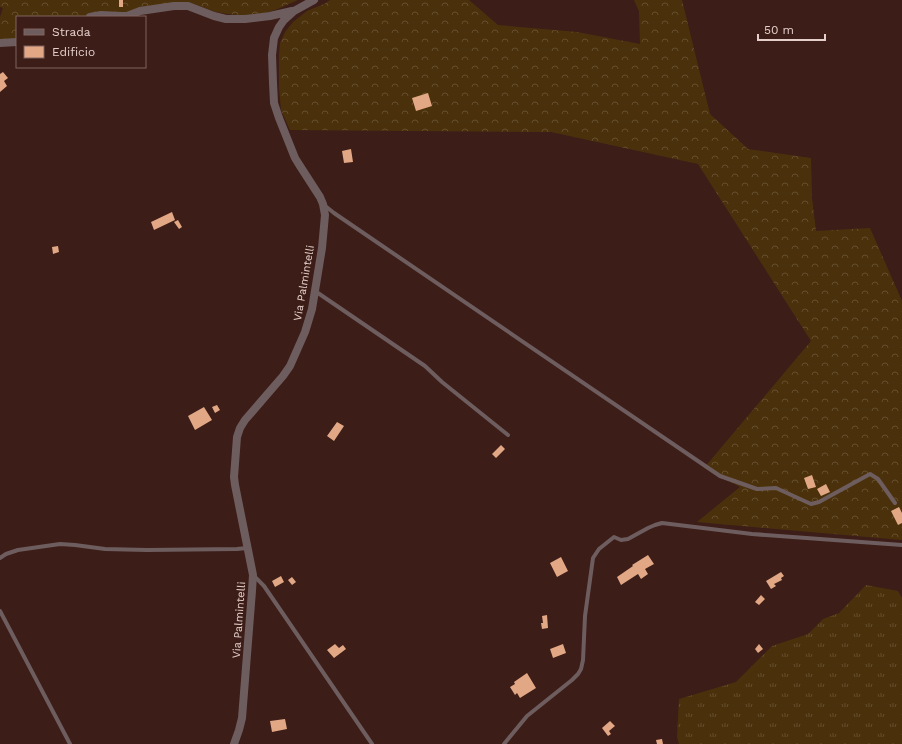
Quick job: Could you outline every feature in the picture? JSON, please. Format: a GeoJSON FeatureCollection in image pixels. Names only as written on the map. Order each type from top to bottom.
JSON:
{"type":"FeatureCollection","features":[{"type":"Feature","properties":{"kind":"street","name":"Via Palmintelli"},"geometry":{"type":"LineString","coordinates":[[234,744],[242,718],[253,575],[234,477],[237,437],[245,420],[290,366],[305,332],[310,319],[315,291],[322,248],[325,215],[320,197],[295,158],[274,104],[272,55],[274,38],[278,27],[294,11],[314,0]]}},
{"type":"Feature","properties":{"kind":"street"},"geometry":{"type":"LineString","coordinates":[[127,16],[140,11],[174,6],[188,6],[226,19],[245,19],[294,11]]}},
{"type":"Feature","properties":{"kind":"street"},"geometry":{"type":"LineString","coordinates":[[96,16],[121,16]]}},
{"type":"Feature","properties":{"kind":"street"},"geometry":{"type":"LineString","coordinates":[[0,43],[16,42]]}},
{"type":"Feature","properties":{"kind":"lane"},"geometry":{"type":"LineString","coordinates":[[323,204],[340,218],[720,476],[757,489],[776,488],[811,504],[819,502],[870,474],[878,479],[895,503]]}},
{"type":"Feature","properties":{"kind":"lane"},"geometry":{"type":"LineString","coordinates":[[315,291],[425,366],[442,382],[508,435]]}},
{"type":"Feature","properties":{"kind":"lane"},"geometry":{"type":"LineString","coordinates":[[504,744],[527,716],[578,674],[584,660],[585,616],[593,558],[599,549],[614,537],[621,540],[628,539],[648,528],[662,523],[752,534],[902,545]]}},
{"type":"Feature","properties":{"kind":"lane"},"geometry":{"type":"LineString","coordinates":[[0,558],[6,554],[18,550],[60,544],[105,549],[147,550],[248,548]]}},
{"type":"Feature","properties":{"kind":"lane"},"geometry":{"type":"LineString","coordinates":[[253,575],[264,586],[372,744]]}},
{"type":"Feature","properties":{"kind":"lane"},"geometry":{"type":"LineString","coordinates":[[0,611],[70,744]]}},
{"type":"Feature","properties":{"kind":"green space"},"geometry":{"type":"Polygon","coordinates":[[[0,0],[298,0],[269,12],[250,15],[223,13],[190,3],[181,2],[127,13],[92,14],[87,16],[16,16],[16,39],[0,40],[0,17],[3,8],[0,7],[0,0]]]}},
{"type":"Feature","properties":{"kind":"green space"},"geometry":{"type":"Polygon","coordinates":[[[330,0],[469,0],[498,25],[577,32],[640,44],[639,11],[634,0],[682,0],[710,114],[748,149],[811,158],[812,198],[816,231],[870,228],[902,301],[902,540],[697,522],[740,487],[704,468],[811,341],[698,164],[551,132],[290,130],[281,110],[279,87],[280,43],[285,32],[293,22],[307,11],[330,0]]]}},
{"type":"Feature","properties":{"kind":"green space"},"geometry":{"type":"Polygon","coordinates":[[[866,585],[898,591],[902,598],[902,744],[679,744],[677,737],[679,699],[736,682],[772,646],[808,634],[823,619],[839,613],[866,585]]]}},
{"type":"Feature","properties":{"kind":"building"},"geometry":{"type":"Polygon","coordinates":[[[119,0],[123,0],[123,7],[119,7],[119,0]]]}},
{"type":"Feature","properties":{"kind":"building"},"geometry":{"type":"Polygon","coordinates":[[[3,72],[8,78],[4,81],[7,86],[0,92],[0,74],[3,72]]]}},
{"type":"Feature","properties":{"kind":"building"},"geometry":{"type":"Polygon","coordinates":[[[428,93],[432,106],[416,111],[412,98],[428,93]]]}},
{"type":"Feature","properties":{"kind":"building"},"geometry":{"type":"Polygon","coordinates":[[[351,149],[353,162],[344,163],[342,151],[351,149]]]}},
{"type":"Feature","properties":{"kind":"building"},"geometry":{"type":"Polygon","coordinates":[[[172,212],[175,220],[154,230],[151,222],[172,212]]]}},
{"type":"Feature","properties":{"kind":"building"},"geometry":{"type":"Polygon","coordinates":[[[178,220],[182,227],[179,229],[174,222],[178,220]]]}},
{"type":"Feature","properties":{"kind":"building"},"geometry":{"type":"Polygon","coordinates":[[[58,246],[59,252],[53,254],[52,247],[58,246]]]}},
{"type":"Feature","properties":{"kind":"building"},"geometry":{"type":"Polygon","coordinates":[[[217,405],[220,410],[215,413],[212,407],[217,405]]]}},
{"type":"Feature","properties":{"kind":"building"},"geometry":{"type":"Polygon","coordinates":[[[204,407],[212,420],[195,430],[188,416],[204,407]]]}},
{"type":"Feature","properties":{"kind":"building"},"geometry":{"type":"Polygon","coordinates":[[[337,422],[344,426],[334,441],[327,436],[337,422]]]}},
{"type":"Feature","properties":{"kind":"building"},"geometry":{"type":"Polygon","coordinates":[[[501,445],[505,449],[496,458],[492,454],[501,445]]]}},
{"type":"Feature","properties":{"kind":"building"},"geometry":{"type":"Polygon","coordinates":[[[812,475],[816,487],[808,489],[804,478],[812,475]]]}},
{"type":"Feature","properties":{"kind":"building"},"geometry":{"type":"Polygon","coordinates":[[[826,484],[830,492],[821,496],[817,489],[826,484]]]}},
{"type":"Feature","properties":{"kind":"building"},"geometry":{"type":"Polygon","coordinates":[[[899,507],[902,513],[902,523],[898,525],[891,511],[899,507]]]}},
{"type":"Feature","properties":{"kind":"building"},"geometry":{"type":"Polygon","coordinates":[[[648,555],[654,564],[645,569],[648,574],[641,579],[638,574],[621,585],[617,577],[648,555]]]}},
{"type":"Feature","properties":{"kind":"building"},"geometry":{"type":"Polygon","coordinates":[[[561,557],[568,571],[557,577],[550,563],[561,557]]]}},
{"type":"Feature","properties":{"kind":"building"},"geometry":{"type":"Polygon","coordinates":[[[781,572],[784,576],[781,578],[782,580],[774,584],[776,586],[771,589],[766,581],[781,572]]]}},
{"type":"Feature","properties":{"kind":"building"},"geometry":{"type":"Polygon","coordinates":[[[281,576],[284,582],[275,587],[272,581],[281,576]]]}},
{"type":"Feature","properties":{"kind":"building"},"geometry":{"type":"Polygon","coordinates":[[[292,577],[296,582],[292,585],[288,580],[292,577]]]}},
{"type":"Feature","properties":{"kind":"building"},"geometry":{"type":"Polygon","coordinates":[[[761,595],[765,599],[759,605],[755,602],[761,595]]]}},
{"type":"Feature","properties":{"kind":"building"},"geometry":{"type":"Polygon","coordinates":[[[547,615],[548,628],[542,629],[542,616],[547,615]]]}},
{"type":"Feature","properties":{"kind":"building"},"geometry":{"type":"Polygon","coordinates":[[[335,644],[339,648],[343,645],[346,649],[334,658],[327,650],[335,644]]]}},
{"type":"Feature","properties":{"kind":"building"},"geometry":{"type":"Polygon","coordinates":[[[563,644],[566,653],[553,658],[550,649],[563,644]]]}},
{"type":"Feature","properties":{"kind":"building"},"geometry":{"type":"Polygon","coordinates":[[[759,644],[763,649],[758,653],[755,649],[759,644]]]}},
{"type":"Feature","properties":{"kind":"building"},"geometry":{"type":"Polygon","coordinates":[[[527,673],[536,688],[520,698],[517,693],[515,695],[510,687],[515,684],[514,682],[527,673]]]}},
{"type":"Feature","properties":{"kind":"building"},"geometry":{"type":"Polygon","coordinates":[[[285,719],[287,729],[272,732],[270,721],[285,719]]]}},
{"type":"Feature","properties":{"kind":"building"},"geometry":{"type":"Polygon","coordinates":[[[610,721],[615,726],[609,731],[611,734],[608,736],[602,728],[610,721]]]}},
{"type":"Feature","properties":{"kind":"building"},"geometry":{"type":"Polygon","coordinates":[[[662,739],[663,744],[657,744],[656,740],[662,739]]]}}]}
